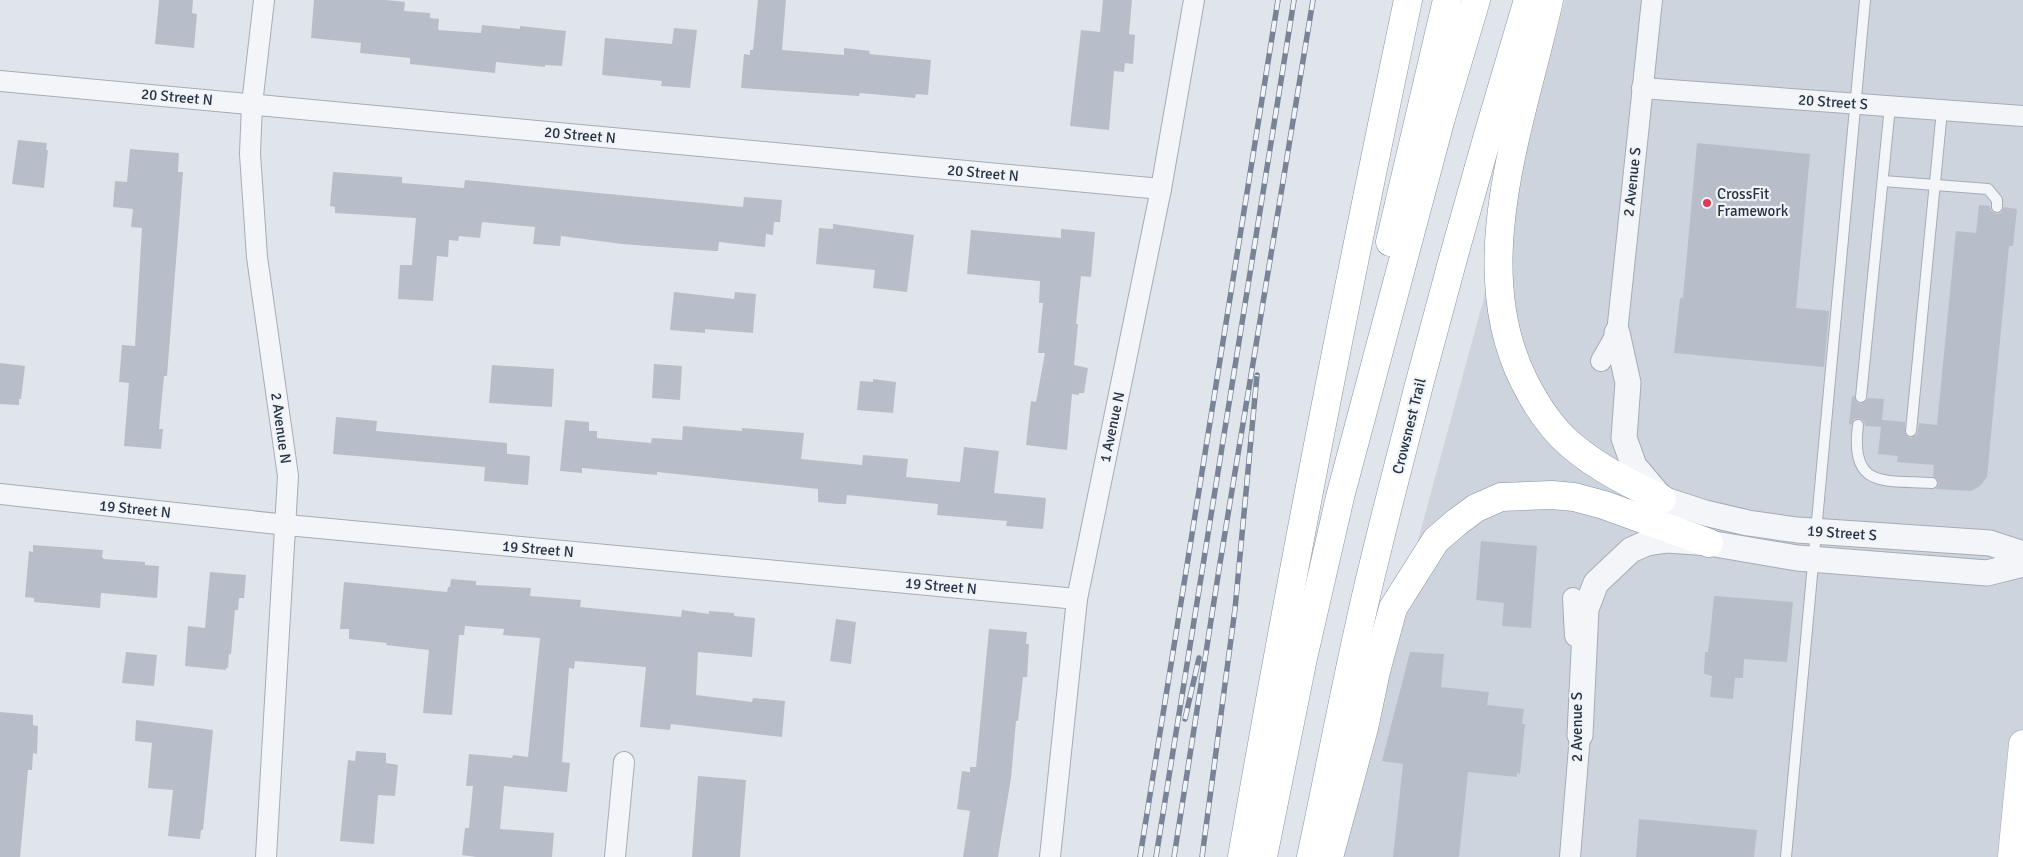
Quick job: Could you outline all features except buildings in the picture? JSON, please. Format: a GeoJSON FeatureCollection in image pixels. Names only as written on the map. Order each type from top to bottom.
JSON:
{"type":"FeatureCollection","features":[{"type":"Feature","properties":{"kind":"main road"},"geometry":{"type":"LineString","coordinates":[[1242,857],[1282,631],[1343,311],[1408,0]]}},
{"type":"Feature","properties":{"kind":"main road"},"geometry":{"type":"LineString","coordinates":[[1263,857],[1303,658],[1340,497],[1394,224],[1446,0]]}},
{"type":"Feature","properties":{"kind":"main road"},"geometry":{"type":"LineString","coordinates":[[1340,497],[1441,118],[1476,0]]}},
{"type":"Feature","properties":{"kind":"main road","name":"Crowsnest Trail"},"geometry":{"type":"LineString","coordinates":[[1311,857],[1370,581],[1413,408],[1493,114],[1528,0]]}},
{"type":"Feature","properties":{"kind":"main road"},"geometry":{"type":"LineString","coordinates":[[1548,0],[1503,192],[1499,239],[1499,273],[1500,306],[1506,337],[1528,391],[1548,422],[1571,445],[1593,462],[1618,478],[1662,499]]}},
{"type":"Feature","properties":{"kind":"main road"},"geometry":{"type":"LineString","coordinates":[[1329,857],[1364,728],[1376,670],[1393,608],[1436,540],[1457,522],[1476,508],[1501,496],[1552,495],[1574,497],[1604,505],[1709,543]]}},
{"type":"Feature","properties":{"kind":"main road"},"geometry":{"type":"LineString","coordinates":[[2012,857],[2023,744]]}},
{"type":"Feature","properties":{"kind":"street","name":"2 Avenue N"},"geometry":{"type":"LineString","coordinates":[[264,0],[252,104],[250,154],[253,215],[257,257],[288,476],[287,525],[266,857]]}},
{"type":"Feature","properties":{"kind":"street","name":"1 Avenue N"},"geometry":{"type":"LineString","coordinates":[[1050,857],[1077,599],[1160,190],[1194,0]]}},
{"type":"Feature","properties":{"kind":"street","name":"2 Avenue S"},"geometry":{"type":"LineString","coordinates":[[1601,361],[1617,332],[1652,0]]}},
{"type":"Feature","properties":{"kind":"street","name":"20 Street N"},"geometry":{"type":"LineString","coordinates":[[0,81],[1160,190]]}},
{"type":"Feature","properties":{"kind":"street","name":"20 Street S"},"geometry":{"type":"LineString","coordinates":[[1642,88],[2023,116]]}},
{"type":"Feature","properties":{"kind":"street"},"geometry":{"type":"LineString","coordinates":[[1617,332],[1628,384],[1624,438],[1634,466],[1662,499]]}},
{"type":"Feature","properties":{"kind":"street","name":"19 Street N"},"geometry":{"type":"LineString","coordinates":[[0,494],[287,525],[1077,599]]}},
{"type":"Feature","properties":{"kind":"street","name":"19 Street S"},"geometry":{"type":"LineString","coordinates":[[1662,499],[1705,513],[1748,522],[1816,532],[1990,543],[2023,554]]}},
{"type":"Feature","properties":{"kind":"street","name":"19 Street S"},"geometry":{"type":"LineString","coordinates":[[1580,735],[1586,609],[1596,583],[1630,550],[1647,543],[1668,540],[1709,543],[1813,560],[1986,573],[2023,564]]}},
{"type":"Feature","properties":{"kind":"street","name":"2 Avenue S"},"geometry":{"type":"LineString","coordinates":[[1570,857],[1580,735],[1573,598]]}},
{"type":"Feature","properties":{"kind":"street"},"geometry":{"type":"LineString","coordinates":[[615,857],[624,762]]}},
{"type":"Feature","properties":{"kind":"lane"},"geometry":{"type":"LineString","coordinates":[[1786,857],[1865,0]]}},
{"type":"Feature","properties":{"kind":"lane"},"geometry":{"type":"LineString","coordinates":[[1861,397],[1890,106]]}},
{"type":"Feature","properties":{"kind":"lane"},"geometry":{"type":"LineString","coordinates":[[1911,431],[1942,110]]}},
{"type":"Feature","properties":{"kind":"lane"},"geometry":{"type":"LineString","coordinates":[[1883,180],[1988,189],[1997,200],[1997,207]]}},
{"type":"Feature","properties":{"kind":"lane"},"geometry":{"type":"LineString","coordinates":[[1858,425],[1857,450],[1860,465],[1866,473],[1878,480],[1932,483]]}},
{"type":"Feature","properties":{"kind":"shaded area"},"geometry":{"type":"Polygon","coordinates":[[[1565,0],[2023,0],[2023,857],[1338,857],[1393,632],[1565,0]]]}},
{"type":"Feature","properties":{"kind":"railway"},"geometry":{"type":"LineString","coordinates":[[1140,857],[1278,0]]}},
{"type":"Feature","properties":{"kind":"railway"},"geometry":{"type":"LineString","coordinates":[[1156,857],[1294,0]]}},
{"type":"Feature","properties":{"kind":"railway"},"geometry":{"type":"LineString","coordinates":[[1174,857],[1220,563],[1313,0]]}},
{"type":"Feature","properties":{"kind":"railway"},"geometry":{"type":"LineString","coordinates":[[1202,857],[1235,609],[1257,375]]}},
{"type":"Feature","properties":{"kind":"railway"},"geometry":{"type":"LineString","coordinates":[[1185,719],[1199,658]]}},
{"type":"Feature","properties":{"kind":"place","name":"CrossFit Framework"},"geometry":{"type":"Point","coordinates":[1707,203]}}]}
